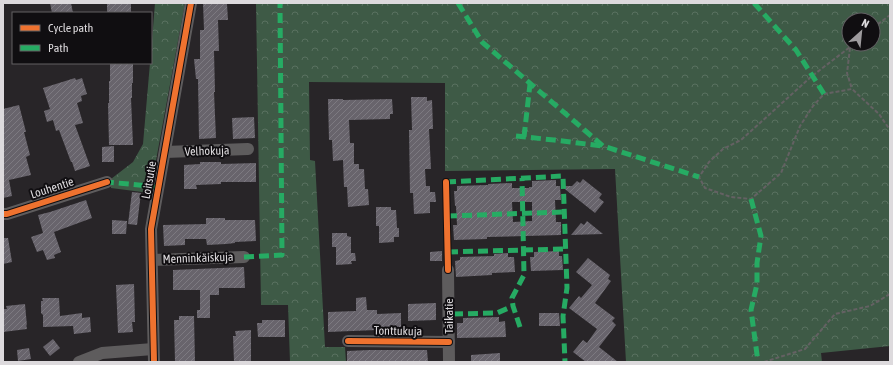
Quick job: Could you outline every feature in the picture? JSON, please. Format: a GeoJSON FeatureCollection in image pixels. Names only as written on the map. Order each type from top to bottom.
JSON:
{"type":"FeatureCollection","features":[{"type":"Feature","properties":{"kind":"street","name":"Loitsutie"},"geometry":{"type":"LineString","coordinates":[[154,362],[151,229],[191,3]]}},
{"type":"Feature","properties":{"kind":"street","name":"Velhokuja"},"geometry":{"type":"LineString","coordinates":[[165,152],[248,149]]}},
{"type":"Feature","properties":{"kind":"street","name":"Louhentie"},"geometry":{"type":"LineString","coordinates":[[3,214],[107,182]]}},
{"type":"Feature","properties":{"kind":"street","name":"Menninkäiskuja"},"geometry":{"type":"LineString","coordinates":[[152,260],[244,257]]}},
{"type":"Feature","properties":{"kind":"street","name":"Taikatie"},"geometry":{"type":"LineString","coordinates":[[448,270],[449,362]]}},
{"type":"Feature","properties":{"kind":"street","name":"Tonttukuja"},"geometry":{"type":"LineString","coordinates":[[348,341],[449,342]]}},
{"type":"Feature","properties":{"kind":"street"},"geometry":{"type":"LineString","coordinates":[[79,362],[102,352],[153,349]]}},
{"type":"Feature","properties":{"kind":"path"},"geometry":{"type":"LineString","coordinates":[[881,22],[890,15]]}},
{"type":"Feature","properties":{"kind":"path"},"geometry":{"type":"LineString","coordinates":[[845,52],[812,76],[741,140],[723,149],[710,162],[699,177],[705,188],[731,196],[751,199],[781,173],[800,126],[820,98],[824,94],[852,89]]}},
{"type":"Feature","properties":{"kind":"path"},"geometry":{"type":"LineString","coordinates":[[850,52],[847,73],[852,89],[879,114],[890,130]]}},
{"type":"Feature","properties":{"kind":"path"},"geometry":{"type":"LineString","coordinates":[[764,362],[805,349],[835,314],[870,306],[890,294]]}},
{"type":"Feature","properties":{"kind":"path"},"geometry":{"type":"LineString","coordinates":[[737,362],[744,362]]}},
{"type":"Feature","properties":{"kind":"green space"},"geometry":{"type":"Polygon","coordinates":[[[155,3],[185,3],[150,193],[111,188],[111,179],[133,162],[143,144],[150,64],[152,64],[155,3]]]}},
{"type":"Feature","properties":{"kind":"green space"},"geometry":{"type":"Polygon","coordinates":[[[256,3],[890,3],[890,346],[821,353],[822,362],[626,362],[615,169],[445,171],[445,83],[309,82],[310,160],[315,161],[325,347],[345,347],[346,362],[290,362],[288,305],[261,305],[256,3]]]}},
{"type":"Feature","properties":{"kind":"building"},"geometry":{"type":"Polygon","coordinates":[[[50,3],[71,3],[73,12],[52,12],[50,3]]]}},
{"type":"Feature","properties":{"kind":"building"},"geometry":{"type":"Polygon","coordinates":[[[107,3],[131,3],[131,12],[107,12],[107,3]]]}},
{"type":"Feature","properties":{"kind":"building"},"geometry":{"type":"Polygon","coordinates":[[[203,3],[227,4],[228,20],[218,20],[219,51],[214,51],[216,138],[199,139],[198,79],[196,79],[194,59],[200,59],[200,30],[204,30],[203,3]]]}},
{"type":"Feature","properties":{"kind":"building"},"geometry":{"type":"Polygon","coordinates":[[[110,64],[133,64],[131,98],[133,145],[109,145],[108,103],[110,64]]]}},
{"type":"Feature","properties":{"kind":"building"},"geometry":{"type":"Polygon","coordinates":[[[75,78],[76,80],[82,78],[87,94],[81,96],[82,101],[77,103],[83,123],[75,125],[90,166],[75,171],[59,130],[56,131],[53,120],[47,122],[44,111],[50,109],[43,88],[75,78]]]}},
{"type":"Feature","properties":{"kind":"building"},"geometry":{"type":"Polygon","coordinates":[[[411,97],[427,97],[427,101],[432,100],[433,129],[429,129],[431,169],[425,169],[426,186],[430,186],[430,192],[435,192],[436,202],[430,202],[430,213],[414,214],[413,193],[410,193],[409,130],[412,130],[411,97]]]}},
{"type":"Feature","properties":{"kind":"building"},"geometry":{"type":"Polygon","coordinates":[[[328,99],[392,99],[393,114],[390,114],[390,119],[349,120],[350,143],[354,143],[354,164],[359,164],[359,169],[364,169],[365,189],[368,189],[369,205],[348,207],[347,187],[344,187],[343,160],[333,161],[332,140],[329,140],[328,99]]]}},
{"type":"Feature","properties":{"kind":"building"},"geometry":{"type":"Polygon","coordinates":[[[19,105],[30,155],[26,157],[31,175],[9,180],[12,196],[3,198],[3,109],[19,105]]]}},
{"type":"Feature","properties":{"kind":"building"},"geometry":{"type":"Polygon","coordinates":[[[254,117],[255,138],[233,139],[232,118],[254,117]]]}},
{"type":"Feature","properties":{"kind":"building"},"geometry":{"type":"Polygon","coordinates":[[[114,146],[114,162],[102,162],[102,147],[114,146]]]}},
{"type":"Feature","properties":{"kind":"building"},"geometry":{"type":"Polygon","coordinates":[[[200,162],[221,162],[221,164],[256,163],[256,182],[221,182],[221,184],[196,185],[197,189],[184,189],[184,165],[200,164],[200,162]]]}},
{"type":"Feature","properties":{"kind":"building"},"geometry":{"type":"Polygon","coordinates":[[[583,179],[602,194],[599,198],[604,202],[595,213],[561,186],[572,186],[577,181],[580,183],[583,179]]]}},
{"type":"Feature","properties":{"kind":"building"},"geometry":{"type":"Polygon","coordinates":[[[556,180],[556,186],[560,186],[561,200],[555,200],[556,222],[561,222],[561,235],[487,237],[487,239],[454,240],[453,225],[457,225],[454,191],[457,191],[457,186],[512,183],[512,188],[529,188],[532,187],[532,181],[556,180]],[[512,202],[513,222],[532,221],[532,202],[512,202]]]}},
{"type":"Feature","properties":{"kind":"building"},"geometry":{"type":"Polygon","coordinates":[[[132,192],[141,193],[137,225],[128,224],[132,192]]]}},
{"type":"Feature","properties":{"kind":"building"},"geometry":{"type":"Polygon","coordinates":[[[86,200],[92,218],[54,232],[61,252],[54,255],[55,258],[47,260],[43,250],[37,252],[31,237],[43,233],[38,215],[86,200]]]}},
{"type":"Feature","properties":{"kind":"building"},"geometry":{"type":"Polygon","coordinates":[[[376,207],[391,207],[391,210],[396,210],[399,237],[394,237],[394,242],[379,243],[379,226],[376,226],[376,207]]]}},
{"type":"Feature","properties":{"kind":"building"},"geometry":{"type":"Polygon","coordinates":[[[206,218],[225,218],[225,220],[255,220],[256,241],[207,245],[206,239],[185,239],[185,245],[164,246],[163,225],[206,224],[206,218]]]}},
{"type":"Feature","properties":{"kind":"building"},"geometry":{"type":"Polygon","coordinates":[[[112,220],[127,221],[126,234],[112,234],[112,220]]]}},
{"type":"Feature","properties":{"kind":"building"},"geometry":{"type":"Polygon","coordinates":[[[587,221],[603,234],[571,235],[581,223],[584,225],[587,221]]]}},
{"type":"Feature","properties":{"kind":"building"},"geometry":{"type":"Polygon","coordinates":[[[332,233],[347,233],[347,236],[351,237],[351,253],[355,253],[356,261],[351,261],[352,264],[336,265],[336,247],[332,247],[332,233]]]}},
{"type":"Feature","properties":{"kind":"building"},"geometry":{"type":"Polygon","coordinates":[[[3,238],[8,238],[12,262],[3,264],[3,238]]]}},
{"type":"Feature","properties":{"kind":"building"},"geometry":{"type":"Polygon","coordinates":[[[442,251],[442,261],[430,261],[430,252],[442,251]]]}},
{"type":"Feature","properties":{"kind":"building"},"geometry":{"type":"Polygon","coordinates":[[[559,251],[559,256],[562,256],[563,270],[531,271],[530,257],[534,257],[534,252],[559,251]]]}},
{"type":"Feature","properties":{"kind":"building"},"geometry":{"type":"Polygon","coordinates":[[[508,253],[508,257],[514,257],[515,272],[456,277],[455,261],[460,260],[460,257],[494,256],[494,254],[508,253]]]}},
{"type":"Feature","properties":{"kind":"building"},"geometry":{"type":"Polygon","coordinates":[[[588,258],[610,275],[608,279],[611,281],[595,303],[615,318],[612,321],[616,325],[599,347],[618,362],[586,362],[573,352],[583,340],[587,343],[597,329],[569,308],[579,296],[581,298],[592,285],[576,272],[588,258]]]}},
{"type":"Feature","properties":{"kind":"building"},"geometry":{"type":"Polygon","coordinates":[[[244,267],[245,288],[219,288],[219,295],[210,295],[210,318],[197,318],[197,310],[200,310],[200,290],[173,290],[173,270],[244,267]]]}},
{"type":"Feature","properties":{"kind":"building"},"geometry":{"type":"Polygon","coordinates":[[[134,284],[135,322],[132,322],[133,332],[118,333],[116,285],[134,284]]]}},
{"type":"Feature","properties":{"kind":"building"},"geometry":{"type":"Polygon","coordinates":[[[366,297],[367,310],[377,310],[377,314],[401,313],[401,329],[328,332],[328,312],[356,311],[356,298],[366,297]]]}},
{"type":"Feature","properties":{"kind":"building"},"geometry":{"type":"Polygon","coordinates":[[[42,298],[59,298],[60,316],[82,313],[82,318],[90,317],[91,332],[74,334],[73,326],[43,327],[43,315],[41,313],[42,298]]]}},
{"type":"Feature","properties":{"kind":"building"},"geometry":{"type":"Polygon","coordinates":[[[436,303],[436,320],[408,321],[408,304],[436,303]]]}},
{"type":"Feature","properties":{"kind":"building"},"geometry":{"type":"Polygon","coordinates":[[[25,304],[27,329],[3,332],[3,309],[7,309],[6,306],[25,304]]]}},
{"type":"Feature","properties":{"kind":"building"},"geometry":{"type":"Polygon","coordinates":[[[539,313],[559,313],[560,326],[539,326],[539,313]]]}},
{"type":"Feature","properties":{"kind":"building"},"geometry":{"type":"Polygon","coordinates":[[[179,316],[194,316],[195,362],[175,362],[174,320],[179,320],[179,316]]]}},
{"type":"Feature","properties":{"kind":"building"},"geometry":{"type":"Polygon","coordinates":[[[499,317],[499,322],[505,321],[506,337],[457,338],[457,323],[463,323],[463,318],[499,317]]]}},
{"type":"Feature","properties":{"kind":"building"},"geometry":{"type":"Polygon","coordinates":[[[262,320],[285,320],[285,337],[258,337],[257,323],[262,323],[262,320]]]}},
{"type":"Feature","properties":{"kind":"building"},"geometry":{"type":"Polygon","coordinates":[[[251,330],[251,362],[234,362],[233,336],[236,336],[235,331],[251,330]]]}},
{"type":"Feature","properties":{"kind":"building"},"geometry":{"type":"Polygon","coordinates":[[[53,339],[60,348],[50,356],[43,347],[53,339]]]}},
{"type":"Feature","properties":{"kind":"building"},"geometry":{"type":"Polygon","coordinates":[[[29,348],[31,359],[18,361],[17,350],[29,348]]]}},
{"type":"Feature","properties":{"kind":"building"},"geometry":{"type":"Polygon","coordinates":[[[427,350],[428,362],[347,362],[347,351],[427,350]]]}},
{"type":"Feature","properties":{"kind":"building"},"geometry":{"type":"Polygon","coordinates":[[[500,353],[500,362],[471,362],[471,355],[500,353]]]}},
{"type":"Feature","properties":{"kind":"marked path"},"geometry":{"type":"LineString","coordinates":[[244,257],[282,255],[280,3]]}},
{"type":"Feature","properties":{"kind":"marked path"},"geometry":{"type":"LineString","coordinates":[[458,3],[482,42],[603,146],[699,177]]}},
{"type":"Feature","properties":{"kind":"marked path"},"geometry":{"type":"LineString","coordinates":[[754,3],[796,50],[824,94]]}},
{"type":"Feature","properties":{"kind":"marked path"},"geometry":{"type":"LineString","coordinates":[[524,137],[530,84]]}},
{"type":"Feature","properties":{"kind":"marked path"},"geometry":{"type":"LineString","coordinates":[[516,136],[603,146]]}},
{"type":"Feature","properties":{"kind":"marked path"},"geometry":{"type":"LineString","coordinates":[[446,182],[563,176],[567,288],[563,316],[565,362]]}},
{"type":"Feature","properties":{"kind":"marked path"},"geometry":{"type":"LineString","coordinates":[[520,327],[512,298],[524,275],[522,178]]}},
{"type":"Feature","properties":{"kind":"marked path"},"geometry":{"type":"LineString","coordinates":[[104,183],[107,182],[159,187]]}},
{"type":"Feature","properties":{"kind":"marked path"},"geometry":{"type":"LineString","coordinates":[[751,199],[761,236],[757,263],[757,284],[751,310],[758,362]]}},
{"type":"Feature","properties":{"kind":"marked path"},"geometry":{"type":"LineString","coordinates":[[447,216],[564,212]]}},
{"type":"Feature","properties":{"kind":"marked path"},"geometry":{"type":"LineString","coordinates":[[448,252],[566,249]]}},
{"type":"Feature","properties":{"kind":"marked path"},"geometry":{"type":"LineString","coordinates":[[453,314],[497,313],[513,306]]}},
{"type":"Feature","properties":{"kind":"cycle path"},"geometry":{"type":"LineString","coordinates":[[154,362],[151,229],[191,3]]}},
{"type":"Feature","properties":{"kind":"cycle path"},"geometry":{"type":"LineString","coordinates":[[3,214],[107,182]]}},
{"type":"Feature","properties":{"kind":"cycle path"},"geometry":{"type":"LineString","coordinates":[[446,182],[448,270]]}},
{"type":"Feature","properties":{"kind":"cycle path"},"geometry":{"type":"LineString","coordinates":[[348,341],[449,342]]}}]}
